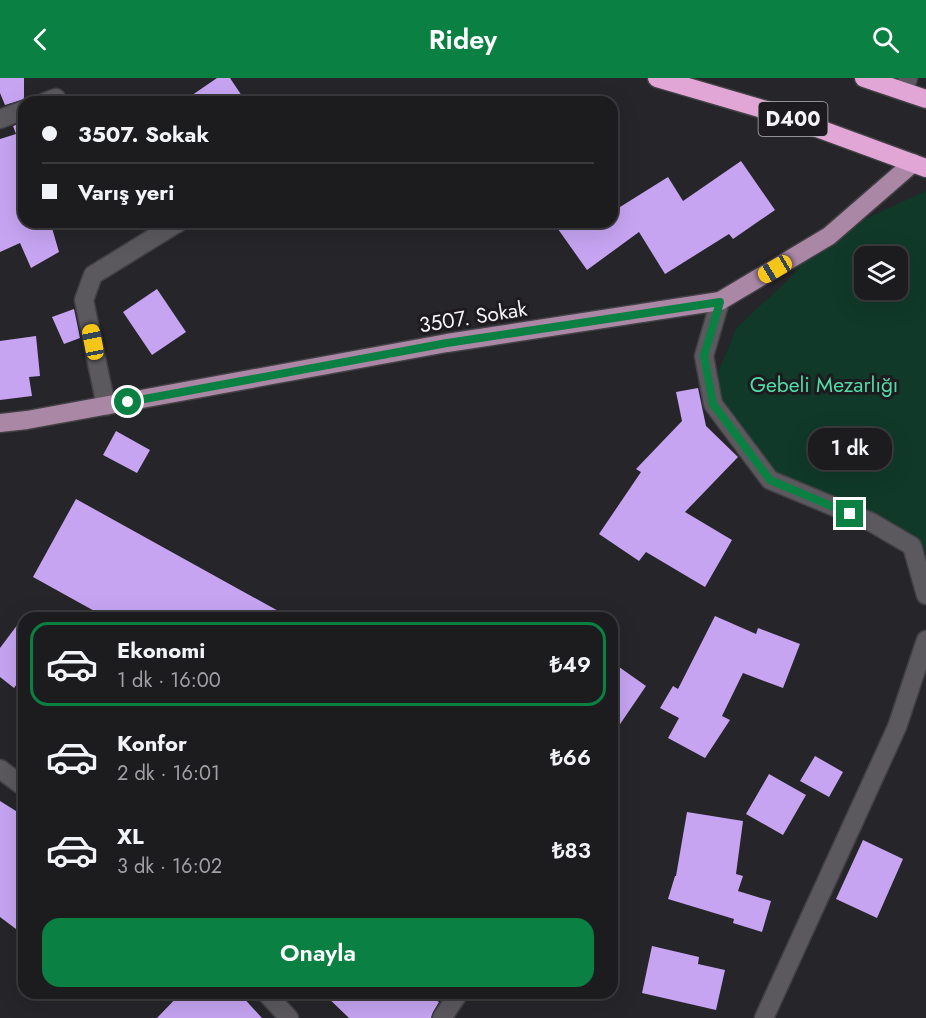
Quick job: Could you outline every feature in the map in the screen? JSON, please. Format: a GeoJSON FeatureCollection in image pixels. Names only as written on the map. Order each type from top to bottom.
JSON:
{"type":"FeatureCollection","features":[{"type":"Feature","properties":{"kind":"highway","name":"D400"},"geometry":{"type":"LineString","coordinates":[[657,78],[776,113],[919,165]]}},
{"type":"Feature","properties":{"kind":"highway"},"geometry":{"type":"LineString","coordinates":[[864,78],[906,84],[926,99]]}},
{"type":"Feature","properties":{"kind":"main road","name":"3507. Sokak"},"geometry":{"type":"LineString","coordinates":[[0,423],[106,406],[447,343],[720,302],[829,236],[919,165]]}},
{"type":"Feature","properties":{"kind":"street"},"geometry":{"type":"LineString","coordinates":[[0,119],[18,112]]}},
{"type":"Feature","properties":{"kind":"street"},"geometry":{"type":"LineString","coordinates":[[106,406],[84,300],[93,275],[169,228]]}},
{"type":"Feature","properties":{"kind":"street"},"geometry":{"type":"LineString","coordinates":[[720,302],[704,356],[713,404],[770,480],[871,522],[912,546],[926,595]]}},
{"type":"Feature","properties":{"kind":"street"},"geometry":{"type":"LineString","coordinates":[[764,1018],[897,726],[926,640]]}},
{"type":"Feature","properties":{"kind":"street"},"geometry":{"type":"LineString","coordinates":[[0,770],[18,783]]}},
{"type":"Feature","properties":{"kind":"street"},"geometry":{"type":"LineString","coordinates":[[272,999],[289,1018]]}},
{"type":"Feature","properties":{"kind":"street"},"geometry":{"type":"LineString","coordinates":[[442,1018],[455,999]]}},
{"type":"Feature","properties":{"kind":"green space","name":"Gebeli Mezarlığı"},"geometry":{"type":"Polygon","coordinates":[[[926,191],[926,553],[912,537],[775,477],[724,431],[718,372],[737,327],[790,278],[819,243],[856,223],[926,191]]]}},
{"type":"Feature","properties":{"kind":"building"},"geometry":{"type":"Polygon","coordinates":[[[0,78],[24,78],[24,96],[18,96],[18,101],[5,105],[0,93],[0,78]]]}},
{"type":"Feature","properties":{"kind":"building"},"geometry":{"type":"Polygon","coordinates":[[[217,78],[230,78],[242,96],[191,96],[217,78]]]}},
{"type":"Feature","properties":{"kind":"building"},"geometry":{"type":"Polygon","coordinates":[[[18,124],[18,228],[52,228],[59,252],[31,268],[20,243],[0,252],[0,139],[16,134],[13,126],[18,124]]]}},
{"type":"Feature","properties":{"kind":"building"},"geometry":{"type":"Polygon","coordinates":[[[741,161],[775,210],[733,239],[729,234],[665,274],[639,232],[587,270],[557,228],[618,228],[618,208],[668,177],[683,201],[741,161]]]}},
{"type":"Feature","properties":{"kind":"building"},"geometry":{"type":"Polygon","coordinates":[[[157,289],[186,332],[152,355],[123,312],[157,289]]]}},
{"type":"Feature","properties":{"kind":"building"},"geometry":{"type":"Polygon","coordinates":[[[74,309],[80,338],[64,344],[52,317],[74,309]]]}},
{"type":"Feature","properties":{"kind":"building"},"geometry":{"type":"Polygon","coordinates":[[[36,336],[40,376],[29,377],[32,396],[0,400],[0,341],[36,336]]]}},
{"type":"Feature","properties":{"kind":"building"},"geometry":{"type":"Polygon","coordinates":[[[698,388],[706,426],[738,457],[685,512],[732,540],[705,587],[646,552],[639,561],[599,534],[641,472],[636,469],[682,421],[676,392],[698,388]]]}},
{"type":"Feature","properties":{"kind":"building"},"geometry":{"type":"Polygon","coordinates":[[[116,431],[150,450],[137,473],[103,455],[116,431]]]}},
{"type":"Feature","properties":{"kind":"building"},"geometry":{"type":"Polygon","coordinates":[[[76,499],[280,612],[96,612],[33,577],[76,499]]]}},
{"type":"Feature","properties":{"kind":"building"},"geometry":{"type":"Polygon","coordinates":[[[715,616],[756,634],[758,628],[800,644],[783,688],[743,673],[722,716],[730,720],[705,758],[668,738],[679,718],[660,708],[673,686],[678,689],[715,616]]]}},
{"type":"Feature","properties":{"kind":"building"},"geometry":{"type":"Polygon","coordinates":[[[18,624],[18,682],[14,688],[0,677],[0,648],[18,624]]]}},
{"type":"Feature","properties":{"kind":"building"},"geometry":{"type":"Polygon","coordinates":[[[618,666],[646,686],[618,727],[618,666]]]}},
{"type":"Feature","properties":{"kind":"building"},"geometry":{"type":"Polygon","coordinates":[[[815,756],[843,772],[829,797],[800,781],[815,756]]]}},
{"type":"Feature","properties":{"kind":"building"},"geometry":{"type":"Polygon","coordinates":[[[769,774],[806,795],[783,835],[746,814],[769,774]]]}},
{"type":"Feature","properties":{"kind":"building"},"geometry":{"type":"Polygon","coordinates":[[[0,801],[18,812],[18,930],[0,917],[0,801]]]}},
{"type":"Feature","properties":{"kind":"building"},"geometry":{"type":"Polygon","coordinates":[[[687,812],[743,821],[736,874],[743,876],[738,891],[771,901],[762,932],[733,923],[734,919],[668,899],[676,876],[687,812]]]}},
{"type":"Feature","properties":{"kind":"building"},"geometry":{"type":"Polygon","coordinates":[[[863,840],[903,859],[877,918],[836,899],[863,840]]]}},
{"type":"Feature","properties":{"kind":"building"},"geometry":{"type":"Polygon","coordinates":[[[652,946],[699,957],[698,964],[725,970],[716,1010],[642,993],[652,946]]]}},
{"type":"Feature","properties":{"kind":"building"},"geometry":{"type":"Polygon","coordinates":[[[175,999],[245,999],[262,1018],[157,1018],[175,999]]]}},
{"type":"Feature","properties":{"kind":"building"},"geometry":{"type":"Polygon","coordinates":[[[329,999],[433,999],[439,1002],[431,1018],[349,1018],[329,999]]]}},
{"type":"Feature","properties":{"kind":"route"},"geometry":{"type":"LineString","coordinates":[[128,402],[447,343],[720,302],[704,356],[713,404],[770,480],[850,514]]}}]}
